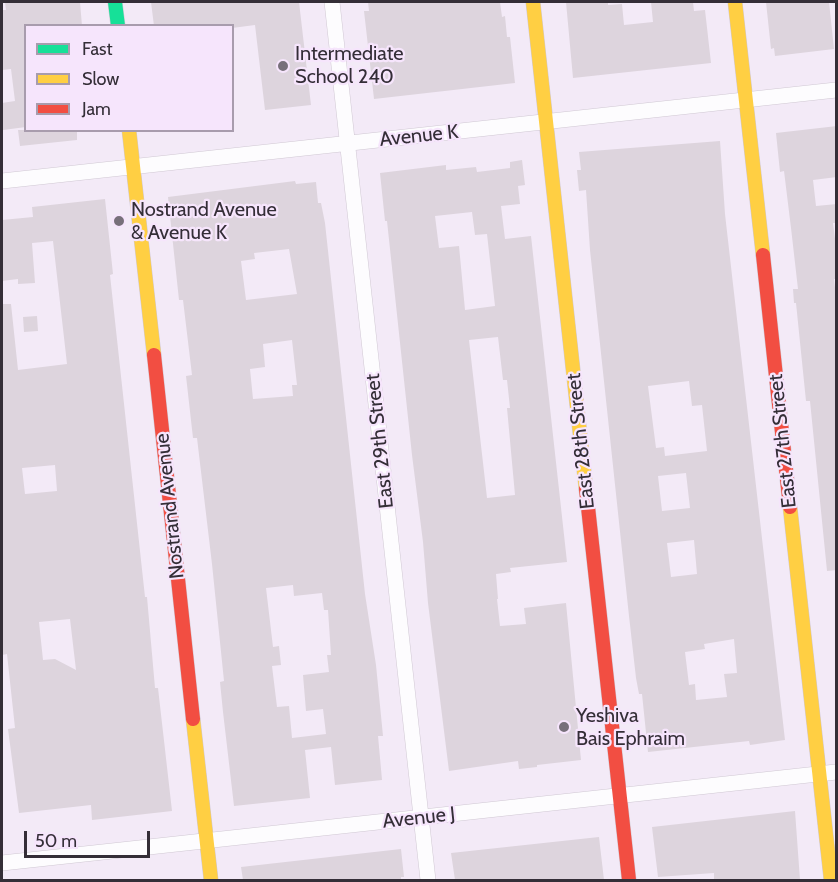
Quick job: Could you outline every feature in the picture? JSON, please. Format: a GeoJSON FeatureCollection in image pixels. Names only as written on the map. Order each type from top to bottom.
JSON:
{"type":"FeatureCollection","features":[{"type":"Feature","properties":{"kind":"street"},"geometry":{"type":"LineString","coordinates":[[115,2],[118,24]]}},
{"type":"Feature","properties":{"kind":"street","name":"East 29th Street"},"geometry":{"type":"LineString","coordinates":[[332,2],[428,880]]}},
{"type":"Feature","properties":{"kind":"street","name":"East 28th Street"},"geometry":{"type":"LineString","coordinates":[[533,2],[629,880]]}},
{"type":"Feature","properties":{"kind":"street","name":"East 27th Street"},"geometry":{"type":"LineString","coordinates":[[735,2],[831,880]]}},
{"type":"Feature","properties":{"kind":"street","name":"Avenue K"},"geometry":{"type":"LineString","coordinates":[[2,181],[837,90]]}},
{"type":"Feature","properties":{"kind":"street","name":"Nostrand Avenue"},"geometry":{"type":"LineString","coordinates":[[129,132],[211,880]]}},
{"type":"Feature","properties":{"kind":"street","name":"Avenue J"},"geometry":{"type":"LineString","coordinates":[[2,863],[837,772]]}},
{"type":"Feature","properties":{"kind":"building"},"geometry":{"type":"Polygon","coordinates":[[[5,2],[80,2],[82,24],[24,24],[24,127],[3,130],[2,103],[15,101],[11,69],[2,70],[2,10],[6,10],[5,2]]]}},
{"type":"Feature","properties":{"kind":"building","name":"Intermediate School 240"},"geometry":{"type":"Polygon","coordinates":[[[151,2],[299,2],[311,105],[265,110],[255,25],[234,28],[234,24],[154,24],[151,2]]]}},
{"type":"Feature","properties":{"kind":"building"},"geometry":{"type":"Polygon","coordinates":[[[368,2],[500,2],[502,17],[505,16],[507,37],[510,37],[515,83],[374,99],[364,11],[369,11],[368,2]]]}},
{"type":"Feature","properties":{"kind":"building"},"geometry":{"type":"Polygon","coordinates":[[[566,2],[622,4],[624,25],[653,22],[651,2],[693,2],[694,11],[705,10],[711,63],[573,78],[566,2]]]}},
{"type":"Feature","properties":{"kind":"building"},"geometry":{"type":"Polygon","coordinates":[[[766,2],[829,2],[834,49],[775,56],[774,48],[771,49],[766,2]]]}},
{"type":"Feature","properties":{"kind":"building"},"geometry":{"type":"Polygon","coordinates":[[[837,126],[837,177],[813,180],[816,206],[837,204],[837,223],[833,223],[837,254],[837,279],[834,279],[837,305],[837,570],[827,571],[810,401],[806,401],[796,303],[794,303],[793,289],[798,289],[791,228],[784,171],[780,172],[776,133],[837,126]]]}},
{"type":"Feature","properties":{"kind":"building"},"geometry":{"type":"Polygon","coordinates":[[[18,130],[77,132],[77,140],[20,146],[18,130]]]}},
{"type":"Feature","properties":{"kind":"building"},"geometry":{"type":"Polygon","coordinates":[[[720,141],[725,214],[785,740],[750,745],[749,741],[648,752],[642,694],[639,694],[636,678],[629,616],[590,250],[586,190],[579,191],[577,170],[581,170],[579,152],[720,141]],[[689,381],[648,386],[656,448],[664,447],[665,456],[707,451],[702,405],[692,406],[689,381]],[[686,473],[658,476],[662,511],[690,508],[686,473]],[[694,540],[667,543],[671,577],[697,574],[694,540]],[[734,639],[704,644],[705,649],[685,652],[689,685],[695,684],[696,700],[727,697],[724,674],[737,673],[734,639]]]}},
{"type":"Feature","properties":{"kind":"building"},"geometry":{"type":"Polygon","coordinates":[[[522,160],[525,185],[518,186],[520,204],[501,206],[505,239],[531,236],[567,562],[510,568],[511,572],[496,574],[500,626],[526,624],[524,608],[566,603],[581,760],[519,769],[518,761],[449,771],[380,173],[446,165],[446,170],[476,167],[477,172],[510,168],[510,162],[522,160]],[[472,212],[435,216],[439,248],[459,246],[465,310],[495,306],[487,234],[475,235],[472,212]],[[498,337],[469,340],[487,498],[515,495],[507,408],[510,408],[507,380],[503,380],[498,337]]]}},
{"type":"Feature","properties":{"kind":"building"},"geometry":{"type":"Polygon","coordinates":[[[295,181],[296,184],[316,182],[318,203],[321,203],[325,223],[365,594],[376,665],[383,736],[378,736],[382,780],[335,785],[331,747],[305,750],[310,798],[234,806],[220,682],[224,681],[212,564],[197,438],[193,438],[186,376],[192,375],[183,300],[179,300],[168,197],[295,181]],[[289,249],[254,253],[255,259],[241,261],[246,300],[297,294],[289,249]],[[292,340],[263,344],[265,367],[250,369],[253,399],[293,396],[292,385],[297,385],[292,340]],[[293,585],[266,588],[273,647],[279,646],[281,665],[272,666],[277,707],[289,706],[292,738],[326,734],[323,709],[306,711],[303,675],[329,672],[327,655],[331,655],[328,610],[324,610],[322,593],[294,596],[293,585]]]}},
{"type":"Feature","properties":{"kind":"building"},"geometry":{"type":"Polygon","coordinates":[[[105,199],[113,274],[110,275],[145,597],[147,597],[155,688],[158,688],[172,811],[92,820],[91,805],[19,813],[8,729],[15,728],[7,654],[2,655],[2,304],[11,304],[18,370],[67,364],[53,241],[32,243],[35,283],[18,284],[18,279],[2,281],[2,220],[33,217],[32,207],[105,199]],[[55,465],[22,468],[25,494],[57,491],[55,465]],[[70,619],[39,622],[43,660],[55,659],[76,670],[70,619]]]}},
{"type":"Feature","properties":{"kind":"building"},"geometry":{"type":"Polygon","coordinates":[[[37,316],[38,331],[24,332],[23,317],[37,316]]]}},
{"type":"Feature","properties":{"kind":"building"},"geometry":{"type":"Polygon","coordinates":[[[795,811],[800,880],[714,880],[714,873],[658,877],[652,827],[795,811]]]}},
{"type":"Feature","properties":{"kind":"building"},"geometry":{"type":"Polygon","coordinates":[[[599,837],[604,880],[455,880],[451,853],[599,837]]]}},
{"type":"Feature","properties":{"kind":"building"},"geometry":{"type":"Polygon","coordinates":[[[401,849],[404,877],[401,877],[401,880],[243,880],[241,867],[401,849]]]}},
{"type":"Feature","properties":{"kind":"traffic: fast"},"geometry":{"type":"LineString","coordinates":[[115,2],[118,24]]}},
{"type":"Feature","properties":{"kind":"traffic: slow"},"geometry":{"type":"LineString","coordinates":[[533,2],[586,489]]}},
{"type":"Feature","properties":{"kind":"traffic: slow"},"geometry":{"type":"LineString","coordinates":[[735,2],[763,255]]}},
{"type":"Feature","properties":{"kind":"traffic: slow"},"geometry":{"type":"LineString","coordinates":[[129,132],[154,355]]}},
{"type":"Feature","properties":{"kind":"traffic: slow"},"geometry":{"type":"LineString","coordinates":[[790,507],[831,880]]}},
{"type":"Feature","properties":{"kind":"traffic: slow"},"geometry":{"type":"LineString","coordinates":[[193,719],[211,880]]}},
{"type":"Feature","properties":{"kind":"traffic: jam"},"geometry":{"type":"LineString","coordinates":[[763,255],[790,507]]}},
{"type":"Feature","properties":{"kind":"traffic: jam"},"geometry":{"type":"LineString","coordinates":[[154,355],[193,719]]}},
{"type":"Feature","properties":{"kind":"traffic: jam"},"geometry":{"type":"LineString","coordinates":[[586,489],[629,880]]}},
{"type":"Feature","properties":{"kind":"place","name":"Intermediate School 240"},"geometry":{"type":"Point","coordinates":[283,66]}},
{"type":"Feature","properties":{"kind":"place","name":"Nostrand Avenue & Avenue K"},"geometry":{"type":"Point","coordinates":[119,221]}},
{"type":"Feature","properties":{"kind":"place","name":"Yeshiva Bais Ephraim"},"geometry":{"type":"Point","coordinates":[564,727]}}]}
